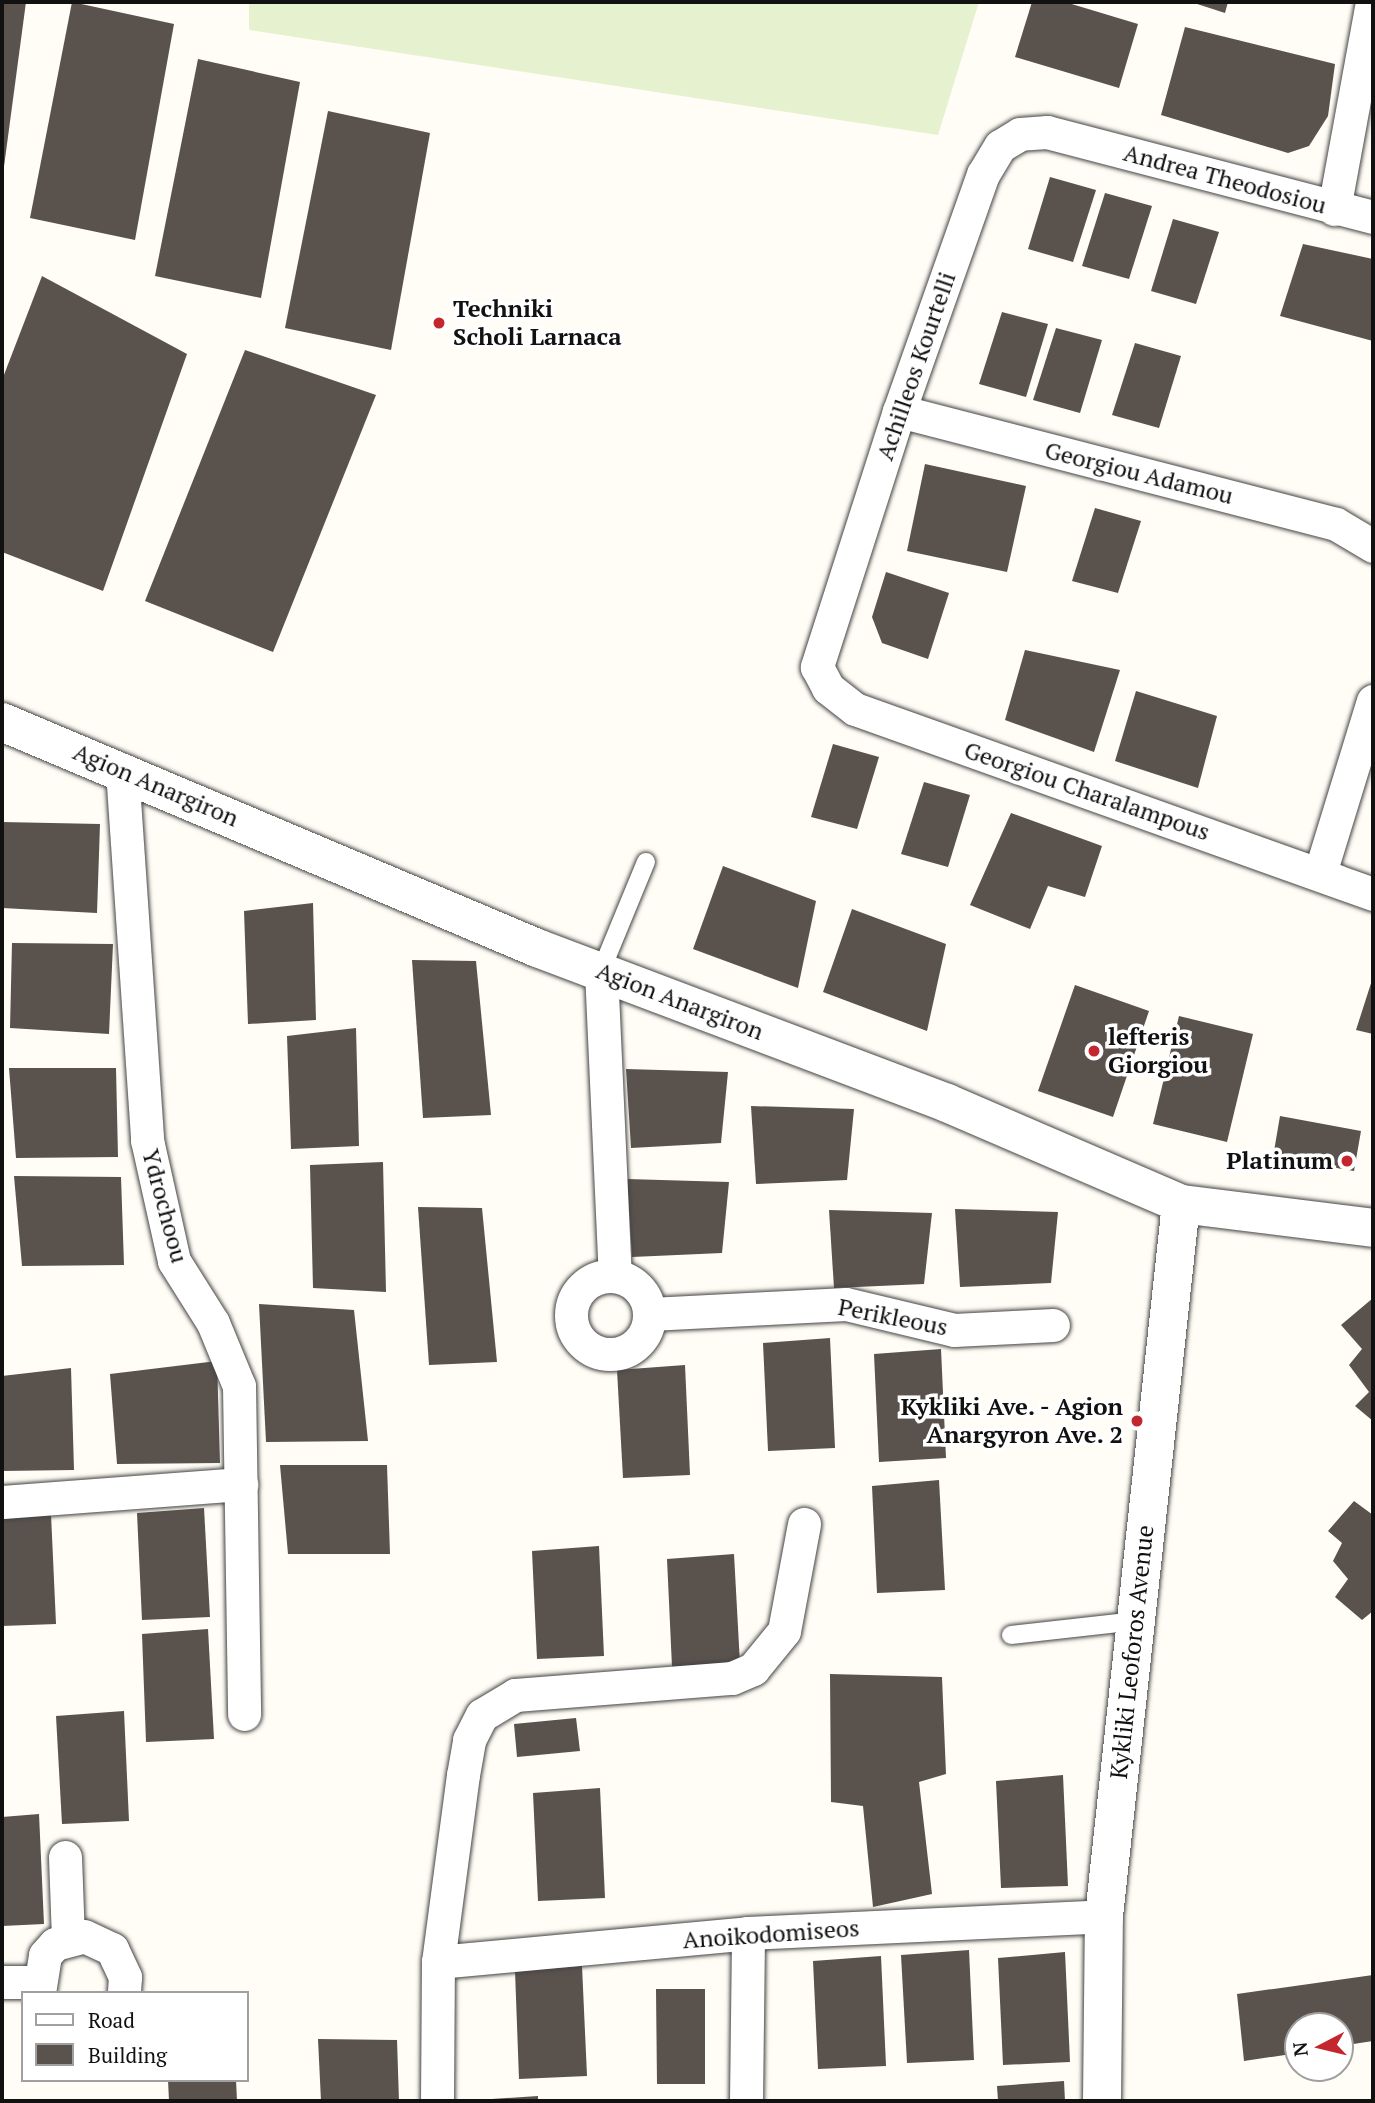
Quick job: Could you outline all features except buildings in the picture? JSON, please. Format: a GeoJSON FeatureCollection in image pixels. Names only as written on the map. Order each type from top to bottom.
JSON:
{"type":"FeatureCollection","features":[{"type":"Feature","properties":{"kind":"street"},"geometry":{"type":"LineString","coordinates":[[1334,209],[1372,2]]}},
{"type":"Feature","properties":{"kind":"street","name":"Achilleos Kourtelli"},"geometry":{"type":"LineString","coordinates":[[817,667],[899,411],[983,174],[1000,146],[1020,134],[1077,139]]}},
{"type":"Feature","properties":{"kind":"street","name":"Andrea Theodosiou"},"geometry":{"type":"LineString","coordinates":[[1077,139],[1334,209],[1373,217]]}},
{"type":"Feature","properties":{"kind":"street","name":"Georgiou Adamou"},"geometry":{"type":"LineString","coordinates":[[899,411],[1336,524],[1373,547]]}},
{"type":"Feature","properties":{"kind":"street","name":"Georgiou Charalampous"},"geometry":{"type":"LineString","coordinates":[[817,667],[828,688],[855,709],[1373,894]]}},
{"type":"Feature","properties":{"kind":"street"},"geometry":{"type":"LineString","coordinates":[[1320,873],[1373,701]]}},
{"type":"Feature","properties":{"kind":"street","name":"Agion Anargiron"},"geometry":{"type":"LineString","coordinates":[[2,722],[601,971],[947,1103],[1181,1204],[1373,1228]]}},
{"type":"Feature","properties":{"kind":"street","name":"Ydrochoou"},"geometry":{"type":"LineString","coordinates":[[122,770],[147,1140],[174,1261],[213,1322],[239,1386],[244,1714]]}},
{"type":"Feature","properties":{"kind":"street"},"geometry":{"type":"LineString","coordinates":[[601,971],[615,1276]]}},
{"type":"Feature","properties":{"kind":"street","name":"Kykliki Leoforos Avenue"},"geometry":{"type":"LineString","coordinates":[[1102,2101],[1104,1916],[1181,1204]]}},
{"type":"Feature","properties":{"kind":"street"},"geometry":{"type":"LineString","coordinates":[[615,1276],[639,1288],[650,1314],[644,1337],[625,1352],[600,1354],[580,1341],[570,1317],[579,1291],[588,1281],[615,1276]]}},
{"type":"Feature","properties":{"kind":"street","name":"Perikleous"},"geometry":{"type":"LineString","coordinates":[[650,1314],[846,1304],[954,1329],[1053,1325]]}},
{"type":"Feature","properties":{"kind":"street"},"geometry":{"type":"LineString","coordinates":[[2,1502],[241,1484]]}},
{"type":"Feature","properties":{"kind":"street"},"geometry":{"type":"LineString","coordinates":[[437,2101],[438,1962],[469,1740],[482,1714],[515,1695],[732,1678],[753,1669],[784,1632],[804,1524]]}},
{"type":"Feature","properties":{"kind":"street"},"geometry":{"type":"LineString","coordinates":[[65,1857],[68,1938]]}},
{"type":"Feature","properties":{"kind":"street","name":"Anoikodomiseos"},"geometry":{"type":"LineString","coordinates":[[438,1962],[748,1933],[1104,1916]]}},
{"type":"Feature","properties":{"kind":"street"},"geometry":{"type":"LineString","coordinates":[[746,2101],[748,1933]]}},
{"type":"Feature","properties":{"kind":"street"},"geometry":{"type":"LineString","coordinates":[[2,1982],[38,1987],[45,1955],[68,1938],[84,1936],[112,1949],[125,1977],[124,1991]]}},
{"type":"Feature","properties":{"kind":"lane"},"geometry":{"type":"LineString","coordinates":[[601,971],[646,862]]}},
{"type":"Feature","properties":{"kind":"lane"},"geometry":{"type":"LineString","coordinates":[[1011,1635],[1136,1621]]}},
{"type":"Feature","properties":{"kind":"green space"},"geometry":{"type":"Polygon","coordinates":[[[249,2],[979,2],[938,135],[249,30],[249,2]]]}},
{"type":"Feature","properties":{"kind":"place","name":"Techniki Scholi Larnaca"},"geometry":{"type":"Point","coordinates":[439,323]}},
{"type":"Feature","properties":{"kind":"place","name":"lefteris Giorgiou"},"geometry":{"type":"Point","coordinates":[1094,1051]}},
{"type":"Feature","properties":{"kind":"place","name":"Platinum"},"geometry":{"type":"Point","coordinates":[1347,1161]}},
{"type":"Feature","properties":{"kind":"place","name":"Kykliki Ave. - Agion Anargyron Ave. 2"},"geometry":{"type":"Point","coordinates":[1137,1421]}}]}
